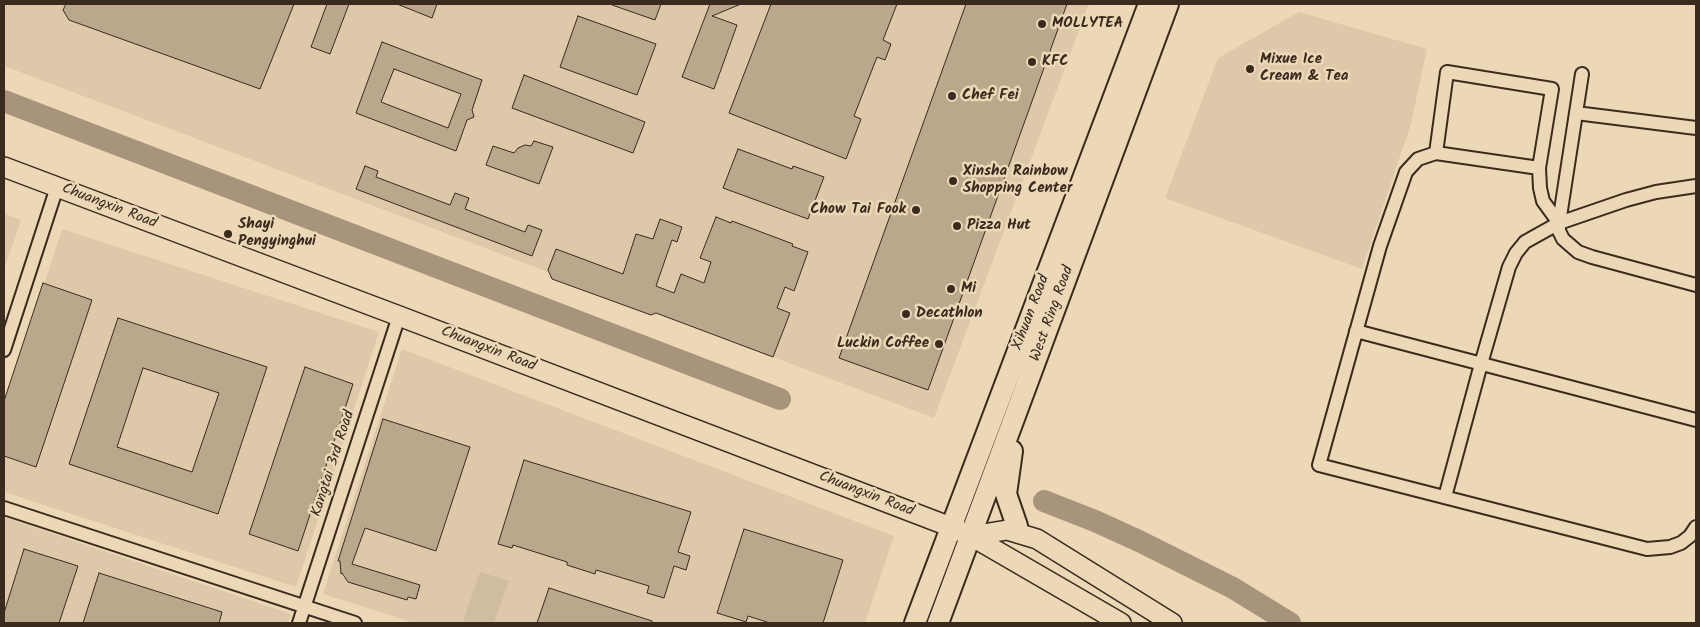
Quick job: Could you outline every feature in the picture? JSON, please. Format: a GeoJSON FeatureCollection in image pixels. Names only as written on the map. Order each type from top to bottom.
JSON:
{"type":"FeatureCollection","features":[{"type":"Feature","properties":{"kind":"main road","name":"Xihuan Road"},"geometry":{"type":"LineString","coordinates":[[915,623],[1149,4]]}},
{"type":"Feature","properties":{"kind":"main road","name":"West Ring Road"},"geometry":{"type":"LineString","coordinates":[[938,623],[1168,4]]}},
{"type":"Feature","properties":{"kind":"main road"},"geometry":{"type":"LineString","coordinates":[[1006,442],[1013,452],[1006,494],[1017,526]]}},
{"type":"Feature","properties":{"kind":"street"},"geometry":{"type":"LineString","coordinates":[[1436,153],[1447,72],[1552,89],[1539,168],[1540,188],[1543,201],[1559,223]]}},
{"type":"Feature","properties":{"kind":"street"},"geometry":{"type":"LineString","coordinates":[[1582,74],[1559,223],[1559,231],[1563,239],[1578,252],[1696,285]]}},
{"type":"Feature","properties":{"kind":"street"},"geometry":{"type":"LineString","coordinates":[[1576,113],[1696,128]]}},
{"type":"Feature","properties":{"kind":"street"},"geometry":{"type":"LineString","coordinates":[[1539,168],[1436,153],[1418,159],[1406,172],[1380,246],[1319,465],[1647,549],[1658,549],[1676,545],[1690,536],[1696,527]]}},
{"type":"Feature","properties":{"kind":"street","name":"Chuangxin Road"},"geometry":{"type":"LineString","coordinates":[[4,166],[951,527],[971,536],[1121,623]]}},
{"type":"Feature","properties":{"kind":"street"},"geometry":{"type":"LineString","coordinates":[[1445,497],[1480,364],[1509,267],[1516,253],[1525,242],[1559,223],[1656,192],[1696,186]]}},
{"type":"Feature","properties":{"kind":"street"},"geometry":{"type":"LineString","coordinates":[[4,350],[57,187]]}},
{"type":"Feature","properties":{"kind":"street","name":"Kangtai 3rd Road"},"geometry":{"type":"LineString","coordinates":[[299,623],[399,316]]}},
{"type":"Feature","properties":{"kind":"street"},"geometry":{"type":"LineString","coordinates":[[1356,331],[1696,420]]}},
{"type":"Feature","properties":{"kind":"street"},"geometry":{"type":"LineString","coordinates":[[4,508],[355,623]]}},
{"type":"Feature","properties":{"kind":"street"},"geometry":{"type":"LineString","coordinates":[[971,536],[1007,530],[1037,539],[1172,623]]}},
{"type":"Feature","properties":{"kind":"shaded area"},"geometry":{"type":"Polygon","coordinates":[[[4,4],[1089,4],[934,418],[4,66],[4,4]]]}},
{"type":"Feature","properties":{"kind":"shaded area"},"geometry":{"type":"Polygon","coordinates":[[[1299,12],[1427,49],[1411,124],[1362,269],[1165,198],[1218,58],[1299,12]]]}},
{"type":"Feature","properties":{"kind":"shaded area"},"geometry":{"type":"Polygon","coordinates":[[[4,214],[21,220],[4,270],[4,214]]]}},
{"type":"Feature","properties":{"kind":"shaded area"},"geometry":{"type":"Polygon","coordinates":[[[62,229],[379,332],[296,587],[4,492],[4,408],[62,229]]]}},
{"type":"Feature","properties":{"kind":"shaded area"},"geometry":{"type":"Polygon","coordinates":[[[402,349],[894,536],[865,623],[415,623],[323,594],[402,349]]]}},
{"type":"Feature","properties":{"kind":"shaded area"},"geometry":{"type":"Polygon","coordinates":[[[4,517],[291,614],[288,623],[4,623],[4,517]]]}},
{"type":"Feature","properties":{"kind":"shaded area"},"geometry":{"type":"Polygon","coordinates":[[[480,572],[509,581],[494,623],[463,622],[480,572]]]}},
{"type":"Feature","properties":{"kind":"building"},"geometry":{"type":"Polygon","coordinates":[[[66,4],[294,4],[260,89],[69,20],[63,10],[66,4]]]}},
{"type":"Feature","properties":{"kind":"building"},"geometry":{"type":"Polygon","coordinates":[[[327,4],[349,4],[330,54],[311,47],[327,4]]]}},
{"type":"Feature","properties":{"kind":"building"},"geometry":{"type":"Polygon","coordinates":[[[397,4],[437,4],[432,18],[397,4]]]}},
{"type":"Feature","properties":{"kind":"building"},"geometry":{"type":"Polygon","coordinates":[[[613,4],[661,4],[655,20],[613,4]]]}},
{"type":"Feature","properties":{"kind":"building"},"geometry":{"type":"Polygon","coordinates":[[[710,4],[741,4],[712,16],[737,25],[714,89],[682,77],[710,4]]]}},
{"type":"Feature","properties":{"kind":"building"},"geometry":{"type":"Polygon","coordinates":[[[771,4],[897,4],[883,40],[891,44],[885,60],[877,57],[854,116],[861,119],[846,159],[729,113],[771,4]]]}},
{"type":"Feature","properties":{"kind":"building","name":"Xinsha Rainbow Shopping Center"},"geometry":{"type":"Polygon","coordinates":[[[966,4],[1067,4],[928,390],[839,358],[966,4]]]}},
{"type":"Feature","properties":{"kind":"building"},"geometry":{"type":"Polygon","coordinates":[[[578,16],[656,44],[637,95],[560,67],[578,16]]]}},
{"type":"Feature","properties":{"kind":"building"},"geometry":{"type":"Polygon","coordinates":[[[382,42],[482,80],[472,110],[474,117],[467,120],[456,151],[356,113],[382,42]],[[394,69],[381,102],[448,128],[461,94],[394,69]]]}},
{"type":"Feature","properties":{"kind":"building"},"geometry":{"type":"Polygon","coordinates":[[[524,75],[645,122],[633,153],[512,108],[524,75]]]}},
{"type":"Feature","properties":{"kind":"building"},"geometry":{"type":"Polygon","coordinates":[[[534,141],[553,147],[539,184],[486,165],[493,146],[514,153],[518,148],[525,145],[531,146],[534,141]]]}},
{"type":"Feature","properties":{"kind":"building"},"geometry":{"type":"Polygon","coordinates":[[[738,149],[792,169],[793,166],[824,177],[808,219],[723,188],[738,149]]]}},
{"type":"Feature","properties":{"kind":"building"},"geometry":{"type":"Polygon","coordinates":[[[365,166],[378,171],[376,177],[450,205],[455,193],[469,198],[465,209],[525,232],[528,225],[542,230],[532,256],[356,189],[365,166]]]}},
{"type":"Feature","properties":{"kind":"building"},"geometry":{"type":"Polygon","coordinates":[[[716,217],[731,223],[732,221],[793,244],[792,246],[808,252],[794,291],[785,287],[777,308],[790,313],[773,357],[656,313],[651,315],[552,279],[548,270],[556,249],[623,274],[636,234],[653,239],[660,219],[682,227],[677,242],[672,240],[656,286],[674,293],[681,274],[704,283],[711,262],[700,258],[716,217]]]}},
{"type":"Feature","properties":{"kind":"building"},"geometry":{"type":"Polygon","coordinates":[[[43,283],[92,300],[36,467],[4,456],[4,401],[43,283]]]}},
{"type":"Feature","properties":{"kind":"building"},"geometry":{"type":"Polygon","coordinates":[[[118,318],[267,367],[218,514],[69,464],[118,318]],[[143,368],[117,447],[192,472],[219,393],[143,368]]]}},
{"type":"Feature","properties":{"kind":"building"},"geometry":{"type":"Polygon","coordinates":[[[305,367],[353,384],[298,551],[249,534],[305,367]]]}},
{"type":"Feature","properties":{"kind":"building"},"geometry":{"type":"Polygon","coordinates":[[[383,419],[470,447],[436,551],[365,528],[352,564],[420,585],[416,599],[408,597],[407,600],[348,582],[341,574],[340,561],[338,561],[383,419]]]}},
{"type":"Feature","properties":{"kind":"building"},"geometry":{"type":"Polygon","coordinates":[[[524,460],[691,512],[678,552],[690,556],[686,570],[674,566],[664,598],[647,593],[649,586],[596,570],[595,574],[567,565],[567,562],[513,545],[512,548],[498,544],[524,460]]]}},
{"type":"Feature","properties":{"kind":"building"},"geometry":{"type":"Polygon","coordinates":[[[744,529],[843,560],[823,623],[770,623],[748,616],[746,622],[717,613],[744,529]]]}},
{"type":"Feature","properties":{"kind":"building"},"geometry":{"type":"Polygon","coordinates":[[[24,549],[78,566],[59,623],[4,623],[4,613],[24,549]]]}},
{"type":"Feature","properties":{"kind":"building"},"geometry":{"type":"Polygon","coordinates":[[[99,573],[222,612],[219,623],[83,623],[99,573]]]}},
{"type":"Feature","properties":{"kind":"building"},"geometry":{"type":"Polygon","coordinates":[[[549,588],[652,621],[652,623],[537,623],[549,588]]]}},
{"type":"Feature","properties":{"kind":"waterway"},"geometry":{"type":"LineString","coordinates":[[4,101],[780,399]]}},
{"type":"Feature","properties":{"kind":"waterway"},"geometry":{"type":"LineString","coordinates":[[1044,501],[1139,541],[1233,588],[1290,623]]}},
{"type":"Feature","properties":{"kind":"place","name":"MOLLYTEA"},"geometry":{"type":"Point","coordinates":[1042,24]}},
{"type":"Feature","properties":{"kind":"place","name":"KFC"},"geometry":{"type":"Point","coordinates":[1032,62]}},
{"type":"Feature","properties":{"kind":"place","name":"Mixue Ice Cream & Tea"},"geometry":{"type":"Point","coordinates":[1250,69]}},
{"type":"Feature","properties":{"kind":"place","name":"Chef Fei"},"geometry":{"type":"Point","coordinates":[952,96]}},
{"type":"Feature","properties":{"kind":"place","name":"Xinsha Rainbow Shopping Center"},"geometry":{"type":"Point","coordinates":[953,181]}},
{"type":"Feature","properties":{"kind":"place","name":"Chow Tai Fook"},"geometry":{"type":"Point","coordinates":[916,210]}},
{"type":"Feature","properties":{"kind":"place","name":"Pizza Hut"},"geometry":{"type":"Point","coordinates":[957,226]}},
{"type":"Feature","properties":{"kind":"place","name":"Shayi Pengyinghui"},"geometry":{"type":"Point","coordinates":[228,234]}},
{"type":"Feature","properties":{"kind":"place","name":"Mi"},"geometry":{"type":"Point","coordinates":[951,289]}},
{"type":"Feature","properties":{"kind":"place","name":"Decathlon"},"geometry":{"type":"Point","coordinates":[906,314]}},
{"type":"Feature","properties":{"kind":"place","name":"Luckin Coffee"},"geometry":{"type":"Point","coordinates":[939,344]}}]}
